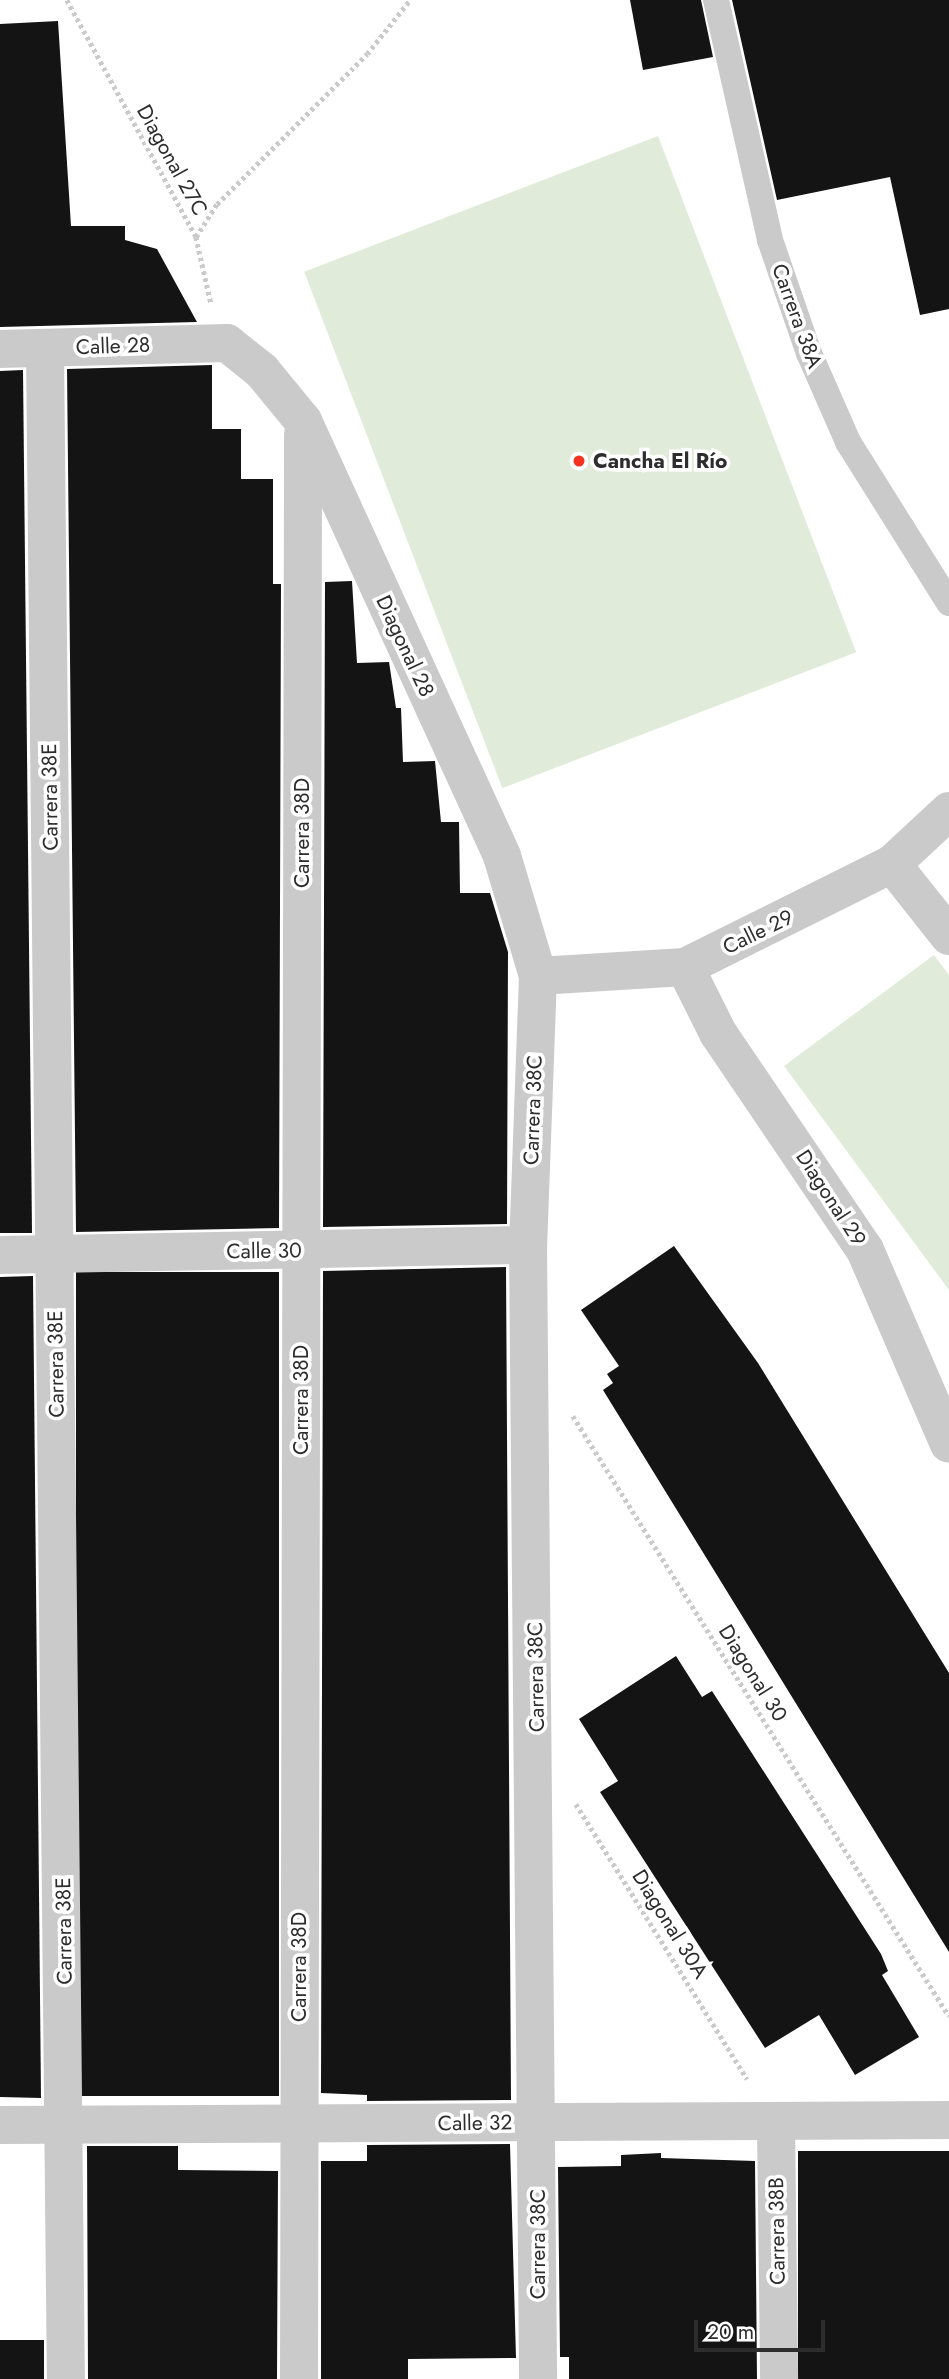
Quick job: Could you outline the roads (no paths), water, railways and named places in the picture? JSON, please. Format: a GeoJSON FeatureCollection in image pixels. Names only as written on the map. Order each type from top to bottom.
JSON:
{"type":"FeatureCollection","features":[{"type":"Feature","properties":{"kind":"street","name":"Calle 28"},"geometry":{"type":"LineString","coordinates":[[0,349],[227,343]]}},
{"type":"Feature","properties":{"kind":"street","name":"Diagonal 28"},"geometry":{"type":"LineString","coordinates":[[227,343],[262,371],[303,421],[502,856],[538,976]]}},
{"type":"Feature","properties":{"kind":"street","name":"Carrera 38E"},"geometry":{"type":"LineString","coordinates":[[45,349],[67,2126],[66,2379]]}},
{"type":"Feature","properties":{"kind":"street","name":"Carrera 38D"},"geometry":{"type":"LineString","coordinates":[[299,2379],[303,421]]}},
{"type":"Feature","properties":{"kind":"street","name":"Calle 29"},"geometry":{"type":"LineString","coordinates":[[538,976],[685,967],[892,864],[949,811]]}},
{"type":"Feature","properties":{"kind":"street"},"geometry":{"type":"LineString","coordinates":[[892,864],[949,936]]}},
{"type":"Feature","properties":{"kind":"street","name":"Diagonal 29"},"geometry":{"type":"LineString","coordinates":[[685,967],[718,1033],[865,1250],[949,1444]]}},
{"type":"Feature","properties":{"kind":"street","name":"Carrera 38C"},"geometry":{"type":"LineString","coordinates":[[538,976],[528,1245],[538,2379]]}},
{"type":"Feature","properties":{"kind":"street","name":"Calle 30"},"geometry":{"type":"LineString","coordinates":[[0,1255],[528,1245]]}},
{"type":"Feature","properties":{"kind":"street","name":"Calle 32"},"geometry":{"type":"LineString","coordinates":[[0,2125],[537,2122],[776,2124],[949,2120]]}},
{"type":"Feature","properties":{"kind":"street","name":"Carrera 38B"},"geometry":{"type":"LineString","coordinates":[[776,2124],[779,2379]]}},
{"type":"Feature","properties":{"kind":"lane","name":"Carrera 38A"},"geometry":{"type":"LineString","coordinates":[[716,0],[770,240],[809,353],[848,442],[949,603]]}},
{"type":"Feature","properties":{"kind":"place","name":"Cancha El Río"},"geometry":{"type":"Point","coordinates":[579,461]}}]}
